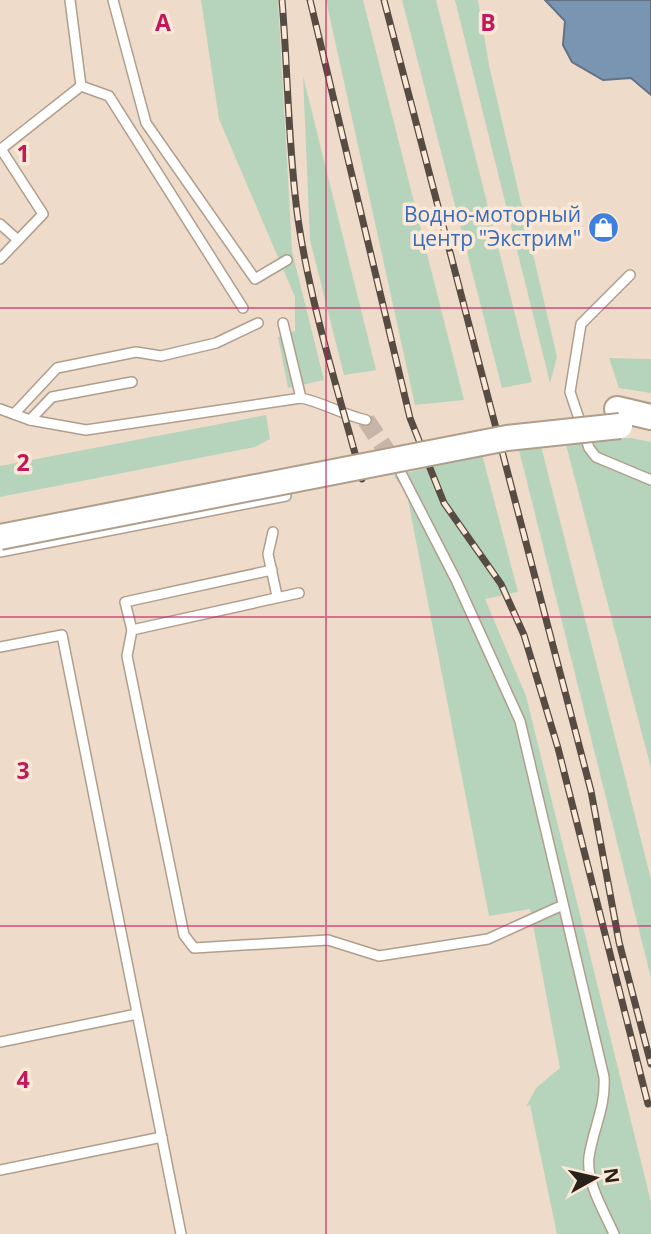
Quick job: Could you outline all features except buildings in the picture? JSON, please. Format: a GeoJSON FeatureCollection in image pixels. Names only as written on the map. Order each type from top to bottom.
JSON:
{"type":"FeatureCollection","features":[{"type":"Feature","properties":{"kind":"main road"},"geometry":{"type":"LineString","coordinates":[[0,520],[528,418],[651,417]]}},
{"type":"Feature","properties":{"kind":"main road"},"geometry":{"type":"LineString","coordinates":[[0,537],[619,418],[651,433]]}},
{"type":"Feature","properties":{"kind":"lane"},"geometry":{"type":"LineString","coordinates":[[70,0],[81,86]]}},
{"type":"Feature","properties":{"kind":"lane"},"geometry":{"type":"LineString","coordinates":[[113,0],[146,123],[256,279],[287,260]]}},
{"type":"Feature","properties":{"kind":"lane"},"geometry":{"type":"LineString","coordinates":[[0,259],[43,214],[1,149],[81,86]]}},
{"type":"Feature","properties":{"kind":"lane"},"geometry":{"type":"LineString","coordinates":[[81,86],[109,96],[243,308]]}},
{"type":"Feature","properties":{"kind":"lane"},"geometry":{"type":"LineString","coordinates":[[0,224],[18,240]]}},
{"type":"Feature","properties":{"kind":"lane"},"geometry":{"type":"LineString","coordinates":[[630,275],[581,324],[570,392],[589,448],[596,457],[651,480]]}},
{"type":"Feature","properties":{"kind":"lane"},"geometry":{"type":"LineString","coordinates":[[14,414],[57,368],[136,352],[161,356],[216,343],[258,323]]}},
{"type":"Feature","properties":{"kind":"lane"},"geometry":{"type":"LineString","coordinates":[[283,323],[301,398]]}},
{"type":"Feature","properties":{"kind":"lane"},"geometry":{"type":"LineString","coordinates":[[30,420],[52,397],[132,382]]}},
{"type":"Feature","properties":{"kind":"lane"},"geometry":{"type":"LineString","coordinates":[[0,409],[30,420],[86,430],[301,398],[326,403],[345,415],[366,420]]}},
{"type":"Feature","properties":{"kind":"lane"},"geometry":{"type":"LineString","coordinates":[[401,473],[456,580],[520,721],[604,1077],[604,1107],[589,1156],[589,1170],[614,1234]]}},
{"type":"Feature","properties":{"kind":"lane"},"geometry":{"type":"LineString","coordinates":[[0,552],[286,496]]}},
{"type":"Feature","properties":{"kind":"lane"},"geometry":{"type":"LineString","coordinates":[[274,532],[268,554],[277,596]]}},
{"type":"Feature","properties":{"kind":"lane"},"geometry":{"type":"LineString","coordinates":[[272,570],[125,601],[132,630],[127,656],[184,935],[194,948],[328,940],[379,956],[488,939],[563,905]]}},
{"type":"Feature","properties":{"kind":"lane"},"geometry":{"type":"LineString","coordinates":[[132,630],[299,593]]}},
{"type":"Feature","properties":{"kind":"lane"},"geometry":{"type":"LineString","coordinates":[[0,647],[62,635],[181,1234]]}},
{"type":"Feature","properties":{"kind":"lane"},"geometry":{"type":"LineString","coordinates":[[0,1042],[137,1014]]}},
{"type":"Feature","properties":{"kind":"lane"},"geometry":{"type":"LineString","coordinates":[[0,1170],[162,1137]]}},
{"type":"Feature","properties":{"kind":"green space"},"geometry":{"type":"Polygon","coordinates":[[[201,0],[278,0],[292,251],[324,380],[288,388],[278,337],[295,331],[295,297],[219,119],[201,0]]]}},
{"type":"Feature","properties":{"kind":"green space"},"geometry":{"type":"Polygon","coordinates":[[[326,0],[363,0],[464,400],[415,405],[326,0]]]}},
{"type":"Feature","properties":{"kind":"green space"},"geometry":{"type":"Polygon","coordinates":[[[402,0],[436,0],[532,382],[502,388],[402,0]]]}},
{"type":"Feature","properties":{"kind":"green space"},"geometry":{"type":"Polygon","coordinates":[[[455,0],[478,0],[489,65],[557,357],[550,383],[455,0]]]}},
{"type":"Feature","properties":{"kind":"green space"},"geometry":{"type":"Polygon","coordinates":[[[303,76],[377,370],[344,375],[310,240],[303,76]]]}},
{"type":"Feature","properties":{"kind":"green space"},"geometry":{"type":"Polygon","coordinates":[[[609,358],[651,359],[651,393],[619,388],[609,358]]]}},
{"type":"Feature","properties":{"kind":"green space"},"geometry":{"type":"Polygon","coordinates":[[[266,415],[270,439],[255,447],[0,497],[0,466],[266,415]]]}},
{"type":"Feature","properties":{"kind":"green space"},"geometry":{"type":"Polygon","coordinates":[[[631,438],[651,442],[651,768],[565,441],[631,438]]]}},
{"type":"Feature","properties":{"kind":"green space"},"geometry":{"type":"Polygon","coordinates":[[[540,442],[651,879],[651,978],[518,446],[540,442]]]}},
{"type":"Feature","properties":{"kind":"green space"},"geometry":{"type":"Polygon","coordinates":[[[482,454],[518,592],[485,599],[526,696],[651,1202],[651,1234],[557,1234],[530,1105],[526,1107],[536,1088],[560,1068],[530,909],[489,916],[407,495],[394,476],[482,454]]]}},
{"type":"Feature","properties":{"kind":"water"},"geometry":{"type":"Polygon","coordinates":[[[545,0],[651,0],[651,95],[631,78],[603,80],[572,62],[563,45],[565,21],[545,0]]]}},
{"type":"Feature","properties":{"kind":"tunnel"},"geometry":{"type":"LineString","coordinates":[[366,420],[399,470]]}},
{"type":"Feature","properties":{"kind":"railway"},"geometry":{"type":"LineString","coordinates":[[282,0],[298,219],[310,285],[362,479]]}},
{"type":"Feature","properties":{"kind":"railway"},"geometry":{"type":"LineString","coordinates":[[310,0],[410,418],[444,503],[501,584],[524,635],[558,748],[648,1104]]}},
{"type":"Feature","properties":{"kind":"railway"},"geometry":{"type":"LineString","coordinates":[[384,0],[591,791],[619,942],[651,1064]]}},
{"type":"Feature","properties":{"kind":"place","name":"Водно-моторный центр \"Экстрим\""},"geometry":{"type":"Point","coordinates":[604,227]}}]}
